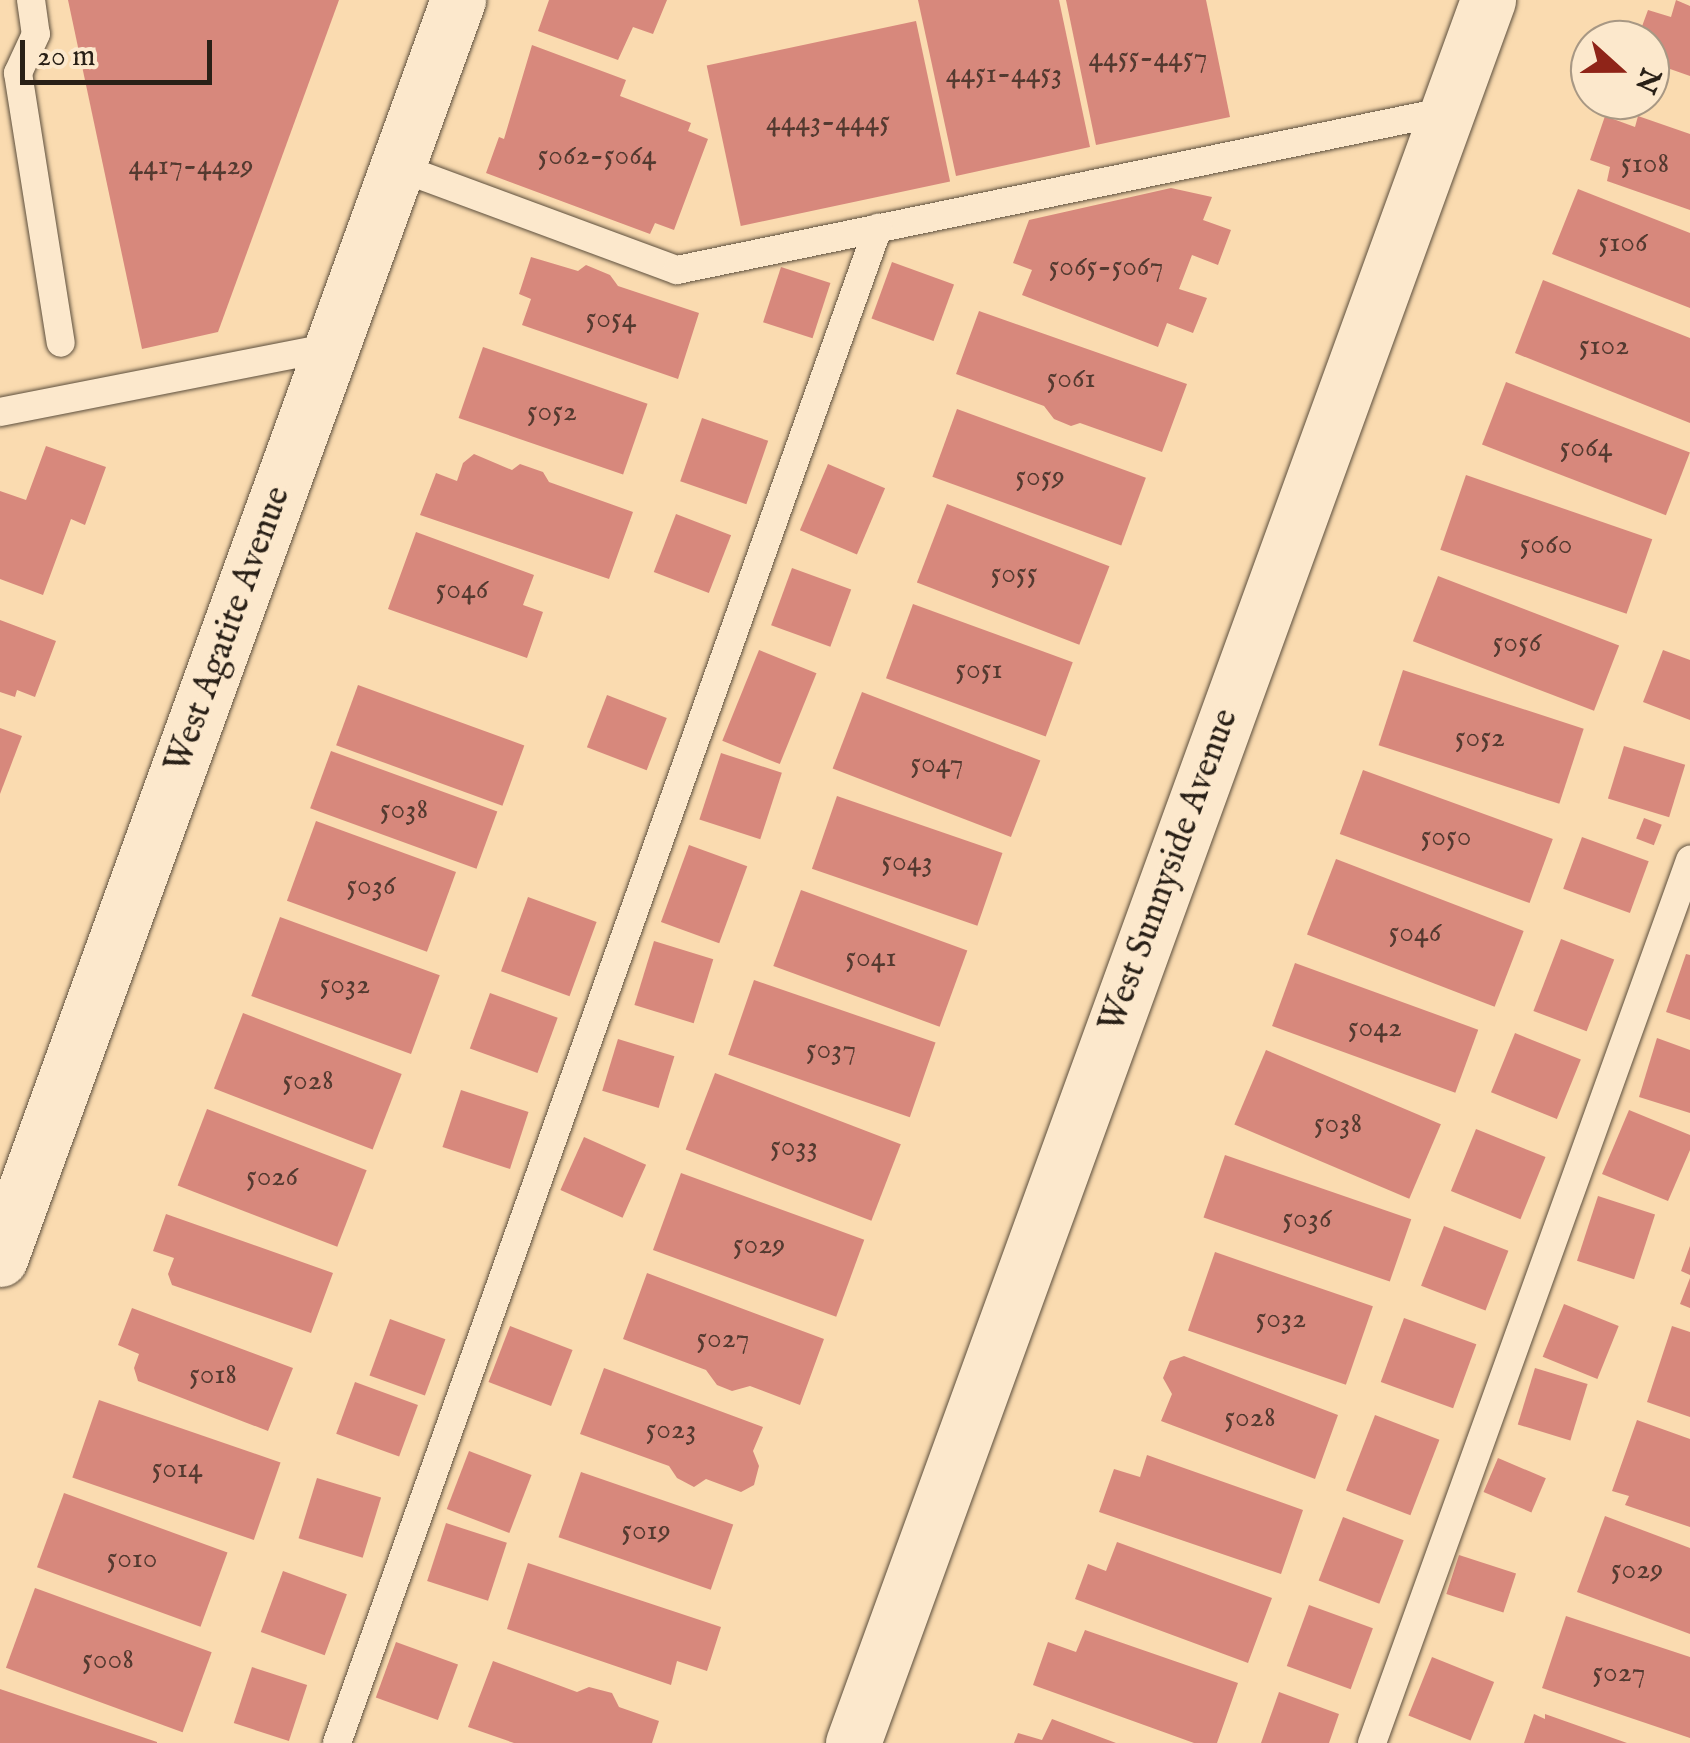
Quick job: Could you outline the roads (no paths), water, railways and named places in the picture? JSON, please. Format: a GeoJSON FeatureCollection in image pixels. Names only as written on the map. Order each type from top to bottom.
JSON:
{"type":"FeatureCollection","features":[{"type":"Feature","properties":{"kind":"street","name":"West Agatite Avenue"},"geometry":{"type":"LineString","coordinates":[[0,1259],[458,0]]}},
{"type":"Feature","properties":{"kind":"street","name":"West Sunnyside Avenue"},"geometry":{"type":"LineString","coordinates":[[852,1743],[1488,0]]}},
{"type":"Feature","properties":{"kind":"lane"},"geometry":{"type":"LineString","coordinates":[[31,0],[36,34],[18,73],[62,343]]}},
{"type":"Feature","properties":{"kind":"lane"},"geometry":{"type":"LineString","coordinates":[[398,167],[677,270],[1448,110]]}},
{"type":"Feature","properties":{"kind":"lane"},"geometry":{"type":"LineString","coordinates":[[336,1743],[878,228]]}},
{"type":"Feature","properties":{"kind":"lane"},"geometry":{"type":"LineString","coordinates":[[0,412],[332,347]]}},
{"type":"Feature","properties":{"kind":"lane"},"geometry":{"type":"LineString","coordinates":[[1372,1743],[1690,860]]}}]}
